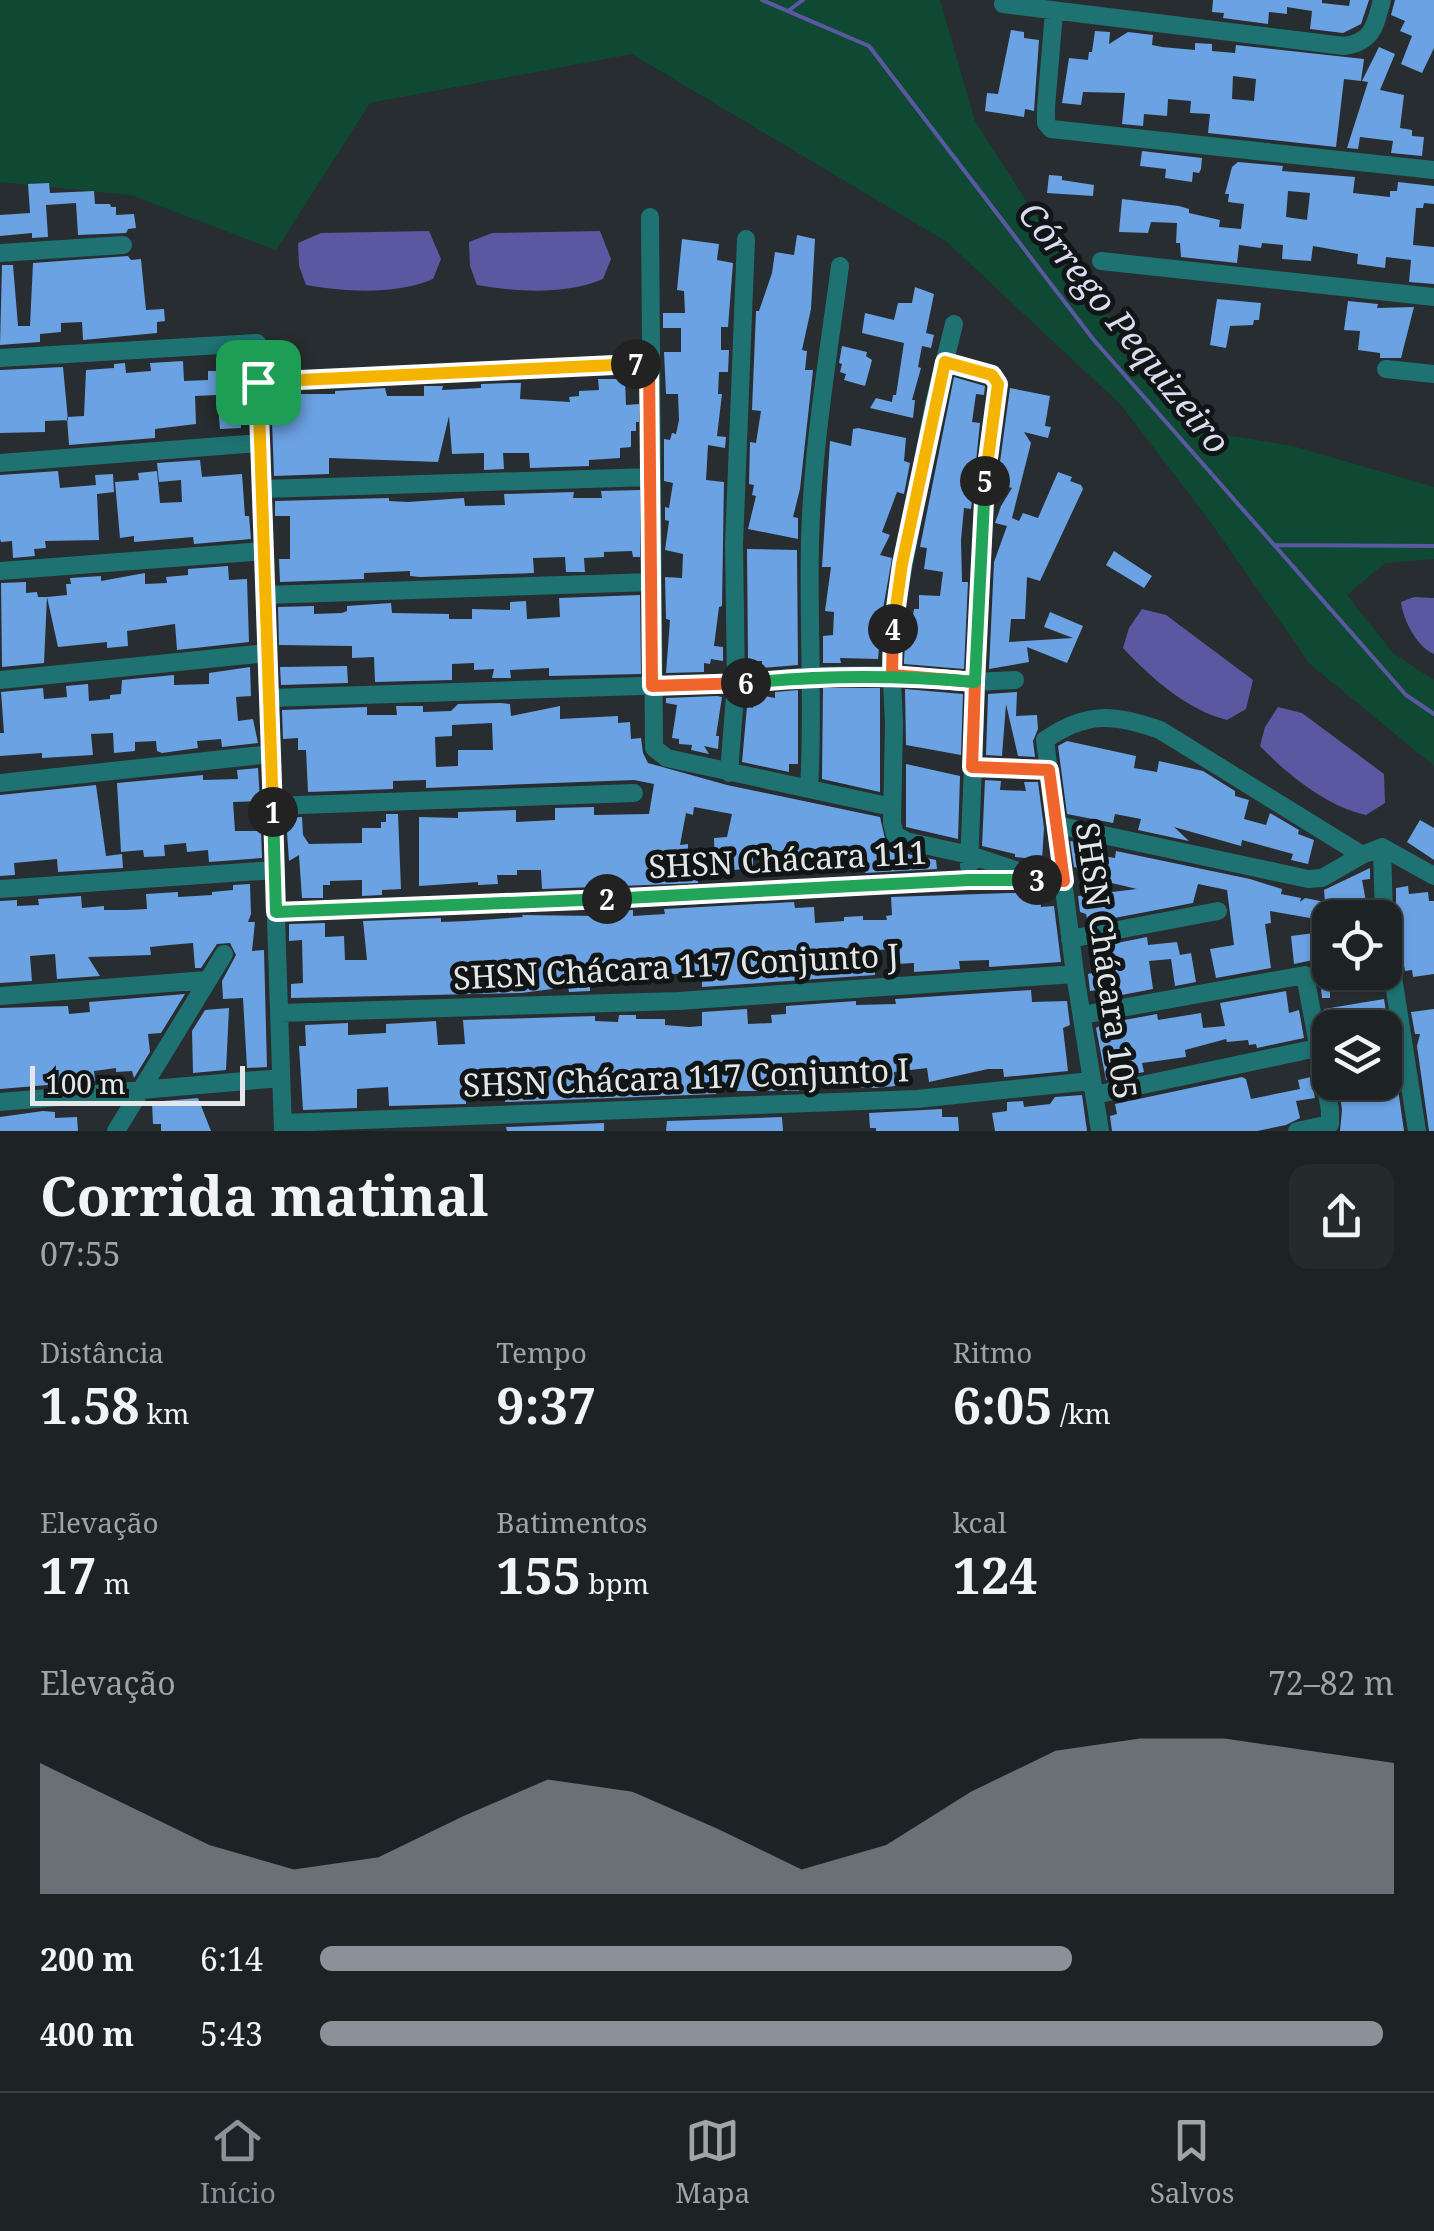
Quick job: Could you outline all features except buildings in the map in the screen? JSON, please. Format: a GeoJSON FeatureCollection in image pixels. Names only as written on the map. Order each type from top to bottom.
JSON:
{"type":"FeatureCollection","features":[{"type":"Feature","properties":{"kind":"street"},"geometry":{"type":"LineString","coordinates":[[1003,4],[1344,46],[1366,40],[1373,33],[1382,0]]}},
{"type":"Feature","properties":{"kind":"street"},"geometry":{"type":"LineString","coordinates":[[1054,12],[1046,108],[1048,127],[1059,132],[1434,170]]}},
{"type":"Feature","properties":{"kind":"street"},"geometry":{"type":"LineString","coordinates":[[650,218],[654,748],[666,758],[892,807]]}},
{"type":"Feature","properties":{"kind":"street"},"geometry":{"type":"LineString","coordinates":[[728,772],[736,684],[734,544],[746,239]]}},
{"type":"Feature","properties":{"kind":"street"},"geometry":{"type":"LineString","coordinates":[[0,254],[123,245]]}},
{"type":"Feature","properties":{"kind":"street"},"geometry":{"type":"LineString","coordinates":[[1101,261],[1434,298]]}},
{"type":"Feature","properties":{"kind":"street"},"geometry":{"type":"LineString","coordinates":[[809,789],[813,676],[810,542],[819,423],[840,266]]}},
{"type":"Feature","properties":{"kind":"street"},"geometry":{"type":"LineString","coordinates":[[954,324],[894,617],[892,823],[900,838],[1055,881]]}},
{"type":"Feature","properties":{"kind":"street"},"geometry":{"type":"LineString","coordinates":[[0,358],[257,343],[283,1127]]}},
{"type":"Feature","properties":{"kind":"street"},"geometry":{"type":"LineString","coordinates":[[945,362],[992,375],[998,384],[984,488],[969,880]]}},
{"type":"Feature","properties":{"kind":"street"},"geometry":{"type":"LineString","coordinates":[[258,382],[649,363]]}},
{"type":"Feature","properties":{"kind":"street"},"geometry":{"type":"LineString","coordinates":[[1386,369],[1434,374]]}},
{"type":"Feature","properties":{"kind":"street"},"geometry":{"type":"LineString","coordinates":[[0,463],[260,443]]}},
{"type":"Feature","properties":{"kind":"street"},"geometry":{"type":"LineString","coordinates":[[262,489],[652,478]]}},
{"type":"Feature","properties":{"kind":"street"},"geometry":{"type":"LineString","coordinates":[[0,571],[264,551]]}},
{"type":"Feature","properties":{"kind":"street"},"geometry":{"type":"LineString","coordinates":[[265,595],[652,582]]}},
{"type":"Feature","properties":{"kind":"street"},"geometry":{"type":"LineString","coordinates":[[0,680],[268,653]]}},
{"type":"Feature","properties":{"kind":"street"},"geometry":{"type":"LineString","coordinates":[[269,698],[736,684],[813,676],[1015,680]]}},
{"type":"Feature","properties":{"kind":"street","name":"SHSN Chácara 105"},"geometry":{"type":"LineString","coordinates":[[1100,1131],[1070,939],[1055,881],[1057,825],[1045,740],[1064,727],[1093,719],[1123,718],[1160,730],[1362,856]]}},
{"type":"Feature","properties":{"kind":"street"},"geometry":{"type":"LineString","coordinates":[[0,783],[271,754]]}},
{"type":"Feature","properties":{"kind":"street"},"geometry":{"type":"LineString","coordinates":[[972,767],[1049,770]]}},
{"type":"Feature","properties":{"kind":"street"},"geometry":{"type":"LineString","coordinates":[[272,806],[634,793]]}},
{"type":"Feature","properties":{"kind":"street"},"geometry":{"type":"LineString","coordinates":[[1057,825],[1308,879],[1322,878],[1382,847]]}},
{"type":"Feature","properties":{"kind":"street"},"geometry":{"type":"LineString","coordinates":[[1382,847],[1434,876]]}},
{"type":"Feature","properties":{"kind":"street"},"geometry":{"type":"LineString","coordinates":[[1382,847],[1383,900]]}},
{"type":"Feature","properties":{"kind":"street"},"geometry":{"type":"LineString","coordinates":[[0,889],[274,870]]}},
{"type":"Feature","properties":{"kind":"street","name":"SHSN Chácara 111"},"geometry":{"type":"LineString","coordinates":[[276,912],[969,880],[1055,881]]}},
{"type":"Feature","properties":{"kind":"street"},"geometry":{"type":"LineString","coordinates":[[1070,939],[1218,911]]}},
{"type":"Feature","properties":{"kind":"street"},"geometry":{"type":"LineString","coordinates":[[116,1131],[224,954]]}},
{"type":"Feature","properties":{"kind":"street","name":"SHSN Chácara 117 Conjunto J"},"geometry":{"type":"LineString","coordinates":[[279,1013],[678,1001],[1075,974]]}},
{"type":"Feature","properties":{"kind":"street"},"geometry":{"type":"LineString","coordinates":[[1082,1016],[1305,976],[1312,1015]]}},
{"type":"Feature","properties":{"kind":"street"},"geometry":{"type":"LineString","coordinates":[[0,996],[207,980]]}},
{"type":"Feature","properties":{"kind":"street"},"geometry":{"type":"LineString","coordinates":[[1395,990],[1418,1131]]}},
{"type":"Feature","properties":{"kind":"street","name":"SHSN Chácara 117 Conjunto I"},"geometry":{"type":"LineString","coordinates":[[283,1127],[1093,1088],[1312,1049]]}},
{"type":"Feature","properties":{"kind":"street"},"geometry":{"type":"LineString","coordinates":[[0,1102],[281,1078]]}},
{"type":"Feature","properties":{"kind":"street"},"geometry":{"type":"LineString","coordinates":[[1297,1131],[1330,1124],[1328,1100]]}},
{"type":"Feature","properties":{"kind":"green space"},"geometry":{"type":"Polygon","coordinates":[[[0,0],[940,0],[975,121],[1076,279],[1214,433],[1293,446],[1434,487],[1434,559],[1385,563],[1347,595],[1393,653],[1434,680],[1434,766],[1310,664],[1206,516],[1121,405],[947,242],[632,54],[370,103],[276,250],[131,195],[0,182],[0,0]]]}},
{"type":"Feature","properties":{"kind":"shaded area"},"geometry":{"type":"Polygon","coordinates":[[[429,231],[441,259],[433,279],[418,284],[370,291],[306,285],[299,266],[298,243],[321,233],[429,231]]]}},
{"type":"Feature","properties":{"kind":"shaded area"},"geometry":{"type":"Polygon","coordinates":[[[600,231],[611,259],[603,279],[588,284],[541,291],[477,285],[470,266],[469,242],[492,233],[600,231]]]}},
{"type":"Feature","properties":{"kind":"shaded area"},"geometry":{"type":"Polygon","coordinates":[[[1414,597],[1434,598],[1434,654],[1417,639],[1405,617],[1401,602],[1414,597]]]}},
{"type":"Feature","properties":{"kind":"shaded area"},"geometry":{"type":"Polygon","coordinates":[[[1142,609],[1166,615],[1253,680],[1246,709],[1227,720],[1212,715],[1170,691],[1145,670],[1123,648],[1129,628],[1142,609]]]}},
{"type":"Feature","properties":{"kind":"shaded area"},"geometry":{"type":"Polygon","coordinates":[[[1278,707],[1302,713],[1384,774],[1385,803],[1366,815],[1351,811],[1322,797],[1283,768],[1260,746],[1265,727],[1278,707]]]}},
{"type":"Feature","properties":{"kind":"waterway","name":"Córrego Pequizeiro"},"geometry":{"type":"LineString","coordinates":[[762,0],[869,46],[1093,339],[1406,695],[1434,714]]}},
{"type":"Feature","properties":{"kind":"waterway"},"geometry":{"type":"LineString","coordinates":[[788,11],[803,0]]}},
{"type":"Feature","properties":{"kind":"waterway"},"geometry":{"type":"LineString","coordinates":[[1274,545],[1434,546]]}},
{"type":"Feature","properties":{"kind":"route"},"geometry":{"type":"LineString","coordinates":[[258,382],[276,912],[969,880],[1064,881],[1049,770],[972,767],[975,682],[892,675],[894,617],[902,564],[945,362],[992,375],[998,384],[984,488],[975,682],[892,675],[652,686],[649,363],[258,382]]}}]}
